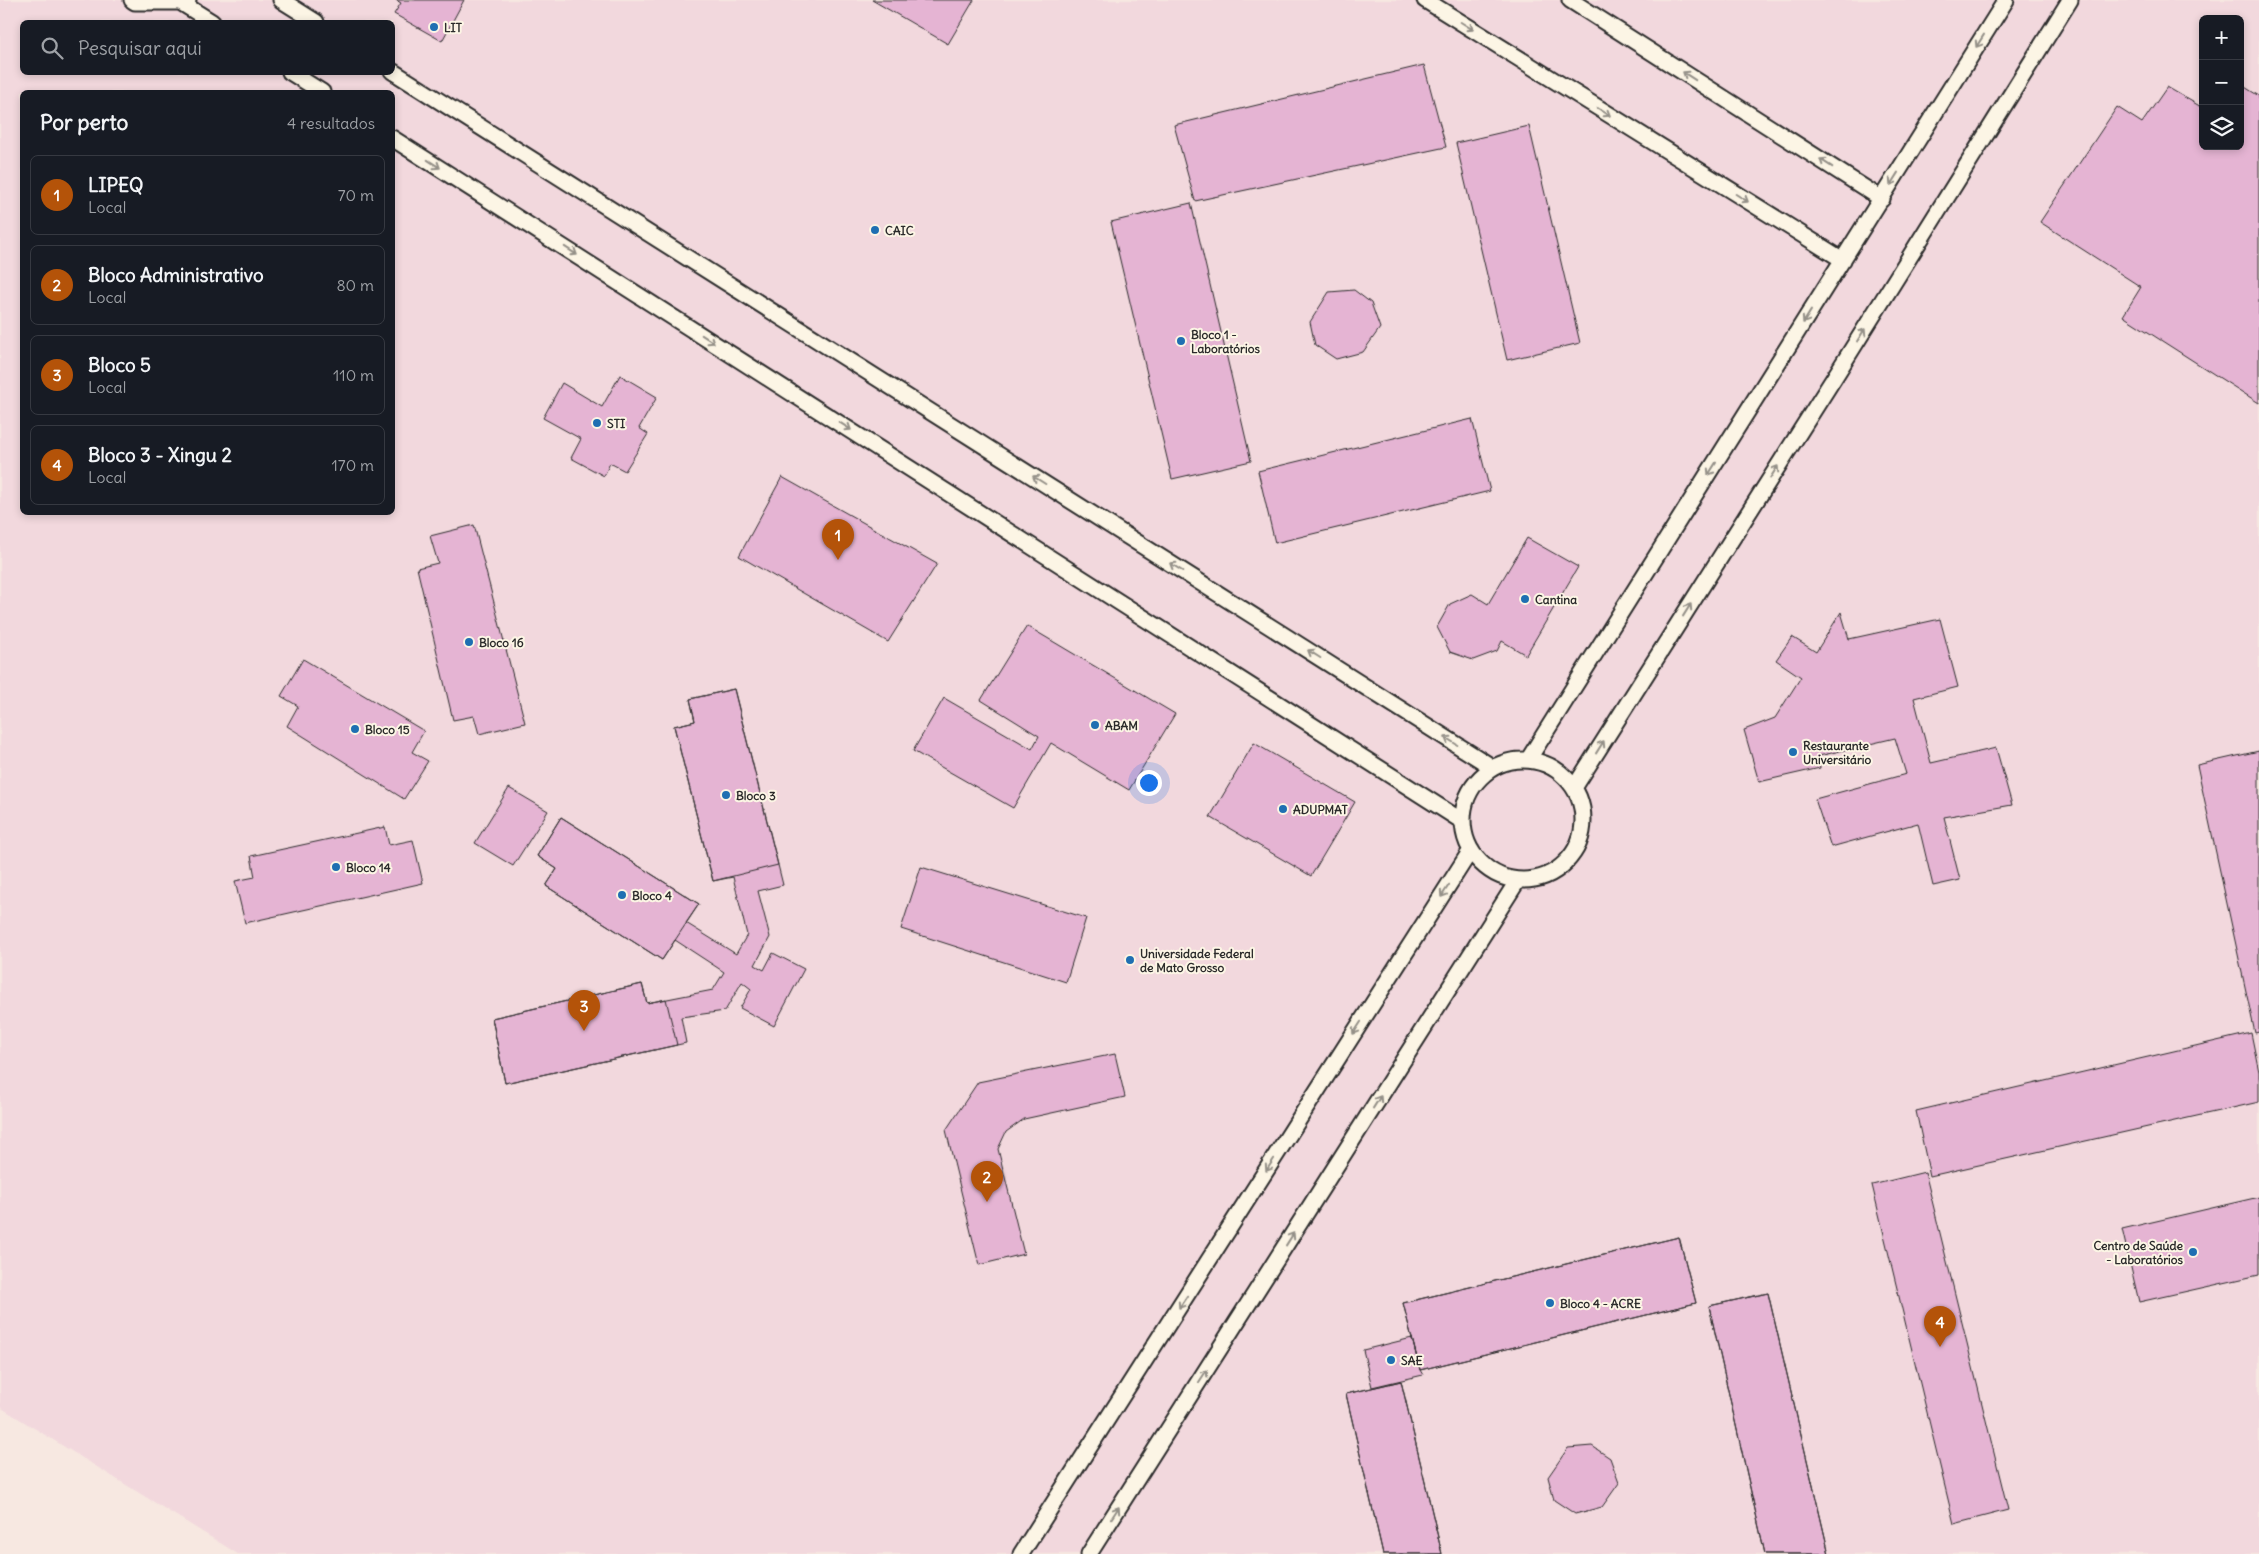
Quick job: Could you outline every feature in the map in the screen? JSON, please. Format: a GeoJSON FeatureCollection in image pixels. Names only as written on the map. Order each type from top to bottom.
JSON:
{"type":"FeatureCollection","features":[{"type":"Feature","properties":{"kind":"lane"},"geometry":{"type":"LineString","coordinates":[[132,0],[135,2],[183,1],[209,20]]}},
{"type":"Feature","properties":{"kind":"lane"},"geometry":{"type":"LineString","coordinates":[[281,0],[313,20]]}},
{"type":"Feature","properties":{"kind":"lane"},"geometry":{"type":"LineString","coordinates":[[1425,0],[1843,260]]}},
{"type":"Feature","properties":{"kind":"lane"},"geometry":{"type":"LineString","coordinates":[[1570,0],[1882,199]]}},
{"type":"Feature","properties":{"kind":"lane"},"geometry":{"type":"LineString","coordinates":[[1528,760],[2006,0]]}},
{"type":"Feature","properties":{"kind":"lane"},"geometry":{"type":"LineString","coordinates":[[1574,788],[1834,378],[2070,0]]}},
{"type":"Feature","properties":{"kind":"lane"},"geometry":{"type":"LineString","coordinates":[[395,73],[1492,768]]}},
{"type":"Feature","properties":{"kind":"lane"},"geometry":{"type":"LineString","coordinates":[[295,75],[319,90]]}},
{"type":"Feature","properties":{"kind":"lane"},"geometry":{"type":"LineString","coordinates":[[395,140],[1462,821]]}},
{"type":"Feature","properties":{"kind":"lane"},"geometry":{"type":"LineString","coordinates":[[1512,760],[1528,760],[1553,767],[1568,779],[1574,788],[1579,795],[1584,813],[1583,832],[1577,850],[1565,865],[1549,875],[1530,880],[1511,880],[1493,873],[1477,859],[1466,841],[1462,821],[1466,800],[1476,782],[1492,768],[1512,760]]}},
{"type":"Feature","properties":{"kind":"lane"},"geometry":{"type":"LineString","coordinates":[[1021,1554],[1471,850]]}},
{"type":"Feature","properties":{"kind":"lane"},"geometry":{"type":"LineString","coordinates":[[1089,1554],[1518,880]]}},
{"type":"Feature","properties":{"kind":"shaded area","name":"Universidade Federal de Mato Grosso"},"geometry":{"type":"Polygon","coordinates":[[[0,0],[2259,0],[2259,1554],[238,1554],[0,1407],[0,0]]]}},
{"type":"Feature","properties":{"kind":"building","name":"LIT"},"geometry":{"type":"Polygon","coordinates":[[[396,0],[464,0],[442,41],[394,14],[401,3],[396,0]]]}},
{"type":"Feature","properties":{"kind":"building"},"geometry":{"type":"Polygon","coordinates":[[[872,0],[974,0],[948,44],[872,0]]]}},
{"type":"Feature","properties":{"kind":"building"},"geometry":{"type":"Polygon","coordinates":[[[1424,65],[1446,147],[1195,201],[1174,125],[1424,65]]]}},
{"type":"Feature","properties":{"kind":"building"},"geometry":{"type":"Polygon","coordinates":[[[2167,87],[2199,106],[2199,150],[2244,150],[2244,87],[2259,96],[2259,403],[2123,316],[2141,287],[2040,222],[2117,107],[2142,123],[2167,87]]]}},
{"type":"Feature","properties":{"kind":"building"},"geometry":{"type":"Polygon","coordinates":[[[1529,126],[1580,343],[1507,360],[1456,143],[1529,126]]]}},
{"type":"Feature","properties":{"kind":"building","name":"Bloco 1 - Laboratórios"},"geometry":{"type":"Polygon","coordinates":[[[1191,203],[1251,461],[1172,479],[1111,222],[1191,203]]]}},
{"type":"Feature","properties":{"kind":"building"},"geometry":{"type":"Polygon","coordinates":[[[1354,290],[1371,303],[1380,328],[1363,352],[1336,359],[1315,345],[1310,322],[1329,292],[1354,290]]]}},
{"type":"Feature","properties":{"kind":"building","name":"STI"},"geometry":{"type":"Polygon","coordinates":[[[620,375],[657,397],[639,428],[648,434],[625,471],[610,463],[604,476],[571,458],[581,439],[543,418],[562,383],[602,407],[620,375]]]}},
{"type":"Feature","properties":{"kind":"building"},"geometry":{"type":"Polygon","coordinates":[[[1472,419],[1490,491],[1275,543],[1258,471],[1472,419]]]}},
{"type":"Feature","properties":{"kind":"building"},"geometry":{"type":"Polygon","coordinates":[[[782,477],[937,564],[888,642],[739,556],[782,477]]]}},
{"type":"Feature","properties":{"kind":"building","name":"Bloco 16"},"geometry":{"type":"Polygon","coordinates":[[[474,525],[525,723],[479,734],[474,716],[453,720],[417,568],[438,563],[430,536],[474,525]]]}},
{"type":"Feature","properties":{"kind":"building","name":"Cantina"},"geometry":{"type":"Polygon","coordinates":[[[1527,538],[1578,567],[1526,655],[1502,641],[1497,651],[1473,660],[1450,652],[1437,627],[1450,604],[1472,594],[1488,604],[1527,538]]]}},
{"type":"Feature","properties":{"kind":"building","name":"Restaurante Universitário"},"geometry":{"type":"Polygon","coordinates":[[[1841,612],[1849,639],[1940,619],[1958,687],[1914,698],[1931,763],[1996,748],[2012,805],[1944,817],[1960,880],[1933,886],[1918,823],[1831,847],[1815,799],[1906,774],[1895,738],[1819,756],[1820,768],[1759,782],[1744,730],[1775,718],[1801,677],[1776,660],[1792,637],[1816,652],[1841,612]]]}},
{"type":"Feature","properties":{"kind":"building","name":"ABAM"},"geometry":{"type":"Polygon","coordinates":[[[1027,626],[1175,714],[1129,790],[1051,743],[1013,808],[913,751],[944,698],[1032,749],[1039,736],[981,700],[1027,626]]]}},
{"type":"Feature","properties":{"kind":"building","name":"Bloco 15"},"geometry":{"type":"Polygon","coordinates":[[[303,659],[424,731],[412,752],[428,761],[404,799],[287,726],[298,706],[281,696],[303,659]]]}},
{"type":"Feature","properties":{"kind":"building"},"geometry":{"type":"Polygon","coordinates":[[[734,689],[783,885],[758,891],[770,937],[755,965],[764,970],[773,953],[804,969],[774,1026],[740,1008],[751,989],[742,982],[725,1011],[681,1017],[686,1043],[505,1083],[492,1018],[642,984],[647,1003],[713,990],[724,972],[675,940],[662,960],[546,886],[557,869],[537,856],[561,817],[699,904],[686,923],[736,954],[747,935],[733,877],[713,881],[674,726],[695,721],[690,699],[734,689]]]}},
{"type":"Feature","properties":{"kind":"building","name":"Bloco 3"},"geometry":{"type":"Polygon","coordinates":[[[734,689],[778,865],[713,881],[674,726],[695,721],[690,699],[734,689]]]}},
{"type":"Feature","properties":{"kind":"building","name":"ADUPMAT"},"geometry":{"type":"Polygon","coordinates":[[[1254,743],[1355,802],[1311,876],[1210,817],[1254,743]]]}},
{"type":"Feature","properties":{"kind":"building"},"geometry":{"type":"Polygon","coordinates":[[[2259,751],[2259,1032],[2255,1033],[2197,765],[2259,751]]]}},
{"type":"Feature","properties":{"kind":"building"},"geometry":{"type":"Polygon","coordinates":[[[509,788],[548,811],[513,866],[475,843],[509,788]]]}},
{"type":"Feature","properties":{"kind":"building","name":"Bloco 4"},"geometry":{"type":"Polygon","coordinates":[[[561,817],[699,904],[662,960],[546,886],[557,869],[537,856],[561,817]]]}},
{"type":"Feature","properties":{"kind":"building","name":"Bloco 14"},"geometry":{"type":"Polygon","coordinates":[[[385,827],[389,845],[413,840],[423,883],[245,923],[235,881],[255,877],[251,856],[385,827]]]}},
{"type":"Feature","properties":{"kind":"building"},"geometry":{"type":"Polygon","coordinates":[[[921,867],[1086,918],[1066,982],[901,929],[921,867]]]}},
{"type":"Feature","properties":{"kind":"building"},"geometry":{"type":"Polygon","coordinates":[[[642,984],[647,1003],[666,999],[677,1045],[505,1083],[492,1018],[642,984]]]}},
{"type":"Feature","properties":{"kind":"building"},"geometry":{"type":"Polygon","coordinates":[[[2251,1033],[2259,1072],[2259,1102],[1930,1176],[1916,1111],[2251,1033]]]}},
{"type":"Feature","properties":{"kind":"building"},"geometry":{"type":"Polygon","coordinates":[[[1115,1054],[1125,1097],[1024,1119],[1006,1132],[998,1149],[1024,1254],[979,1265],[946,1130],[978,1082],[1115,1054]]]}},
{"type":"Feature","properties":{"kind":"building"},"geometry":{"type":"Polygon","coordinates":[[[1925,1172],[2008,1510],[1954,1524],[1872,1185],[1925,1172]]]}},
{"type":"Feature","properties":{"kind":"building","name":"Centro de Saúde - Laboratórios"},"geometry":{"type":"Polygon","coordinates":[[[2259,1197],[2259,1275],[2139,1302],[2122,1229],[2259,1197]]]}},
{"type":"Feature","properties":{"kind":"building","name":"Bloco 4 - ACRE"},"geometry":{"type":"Polygon","coordinates":[[[1679,1237],[1696,1303],[1420,1370],[1403,1303],[1679,1237]]]}},
{"type":"Feature","properties":{"kind":"building","name":"Bloco 4 - ACRE"},"geometry":{"type":"Polygon","coordinates":[[[1679,1237],[1696,1303],[1420,1370],[1403,1303],[1679,1237]]]}},
{"type":"Feature","properties":{"kind":"building"},"geometry":{"type":"Polygon","coordinates":[[[1768,1293],[1829,1554],[1765,1554],[1709,1306],[1768,1293]]]}},
{"type":"Feature","properties":{"kind":"building"},"geometry":{"type":"Polygon","coordinates":[[[1768,1293],[1829,1554],[1765,1554],[1709,1306],[1768,1293]]]}},
{"type":"Feature","properties":{"kind":"building","name":"SAE"},"geometry":{"type":"Polygon","coordinates":[[[1412,1338],[1423,1375],[1372,1387],[1363,1350],[1412,1338]]]}},
{"type":"Feature","properties":{"kind":"building"},"geometry":{"type":"Polygon","coordinates":[[[1401,1381],[1442,1554],[1383,1554],[1346,1394],[1401,1381]]]}},
{"type":"Feature","properties":{"kind":"building"},"geometry":{"type":"Polygon","coordinates":[[[1401,1381],[1442,1554],[1383,1554],[1346,1394],[1401,1381]]]}},
{"type":"Feature","properties":{"kind":"building"},"geometry":{"type":"Polygon","coordinates":[[[1592,1446],[1610,1458],[1619,1483],[1602,1507],[1575,1514],[1554,1500],[1548,1477],[1568,1448],[1592,1446]]]}},
{"type":"Feature","properties":{"kind":"place","name":"LIT"},"geometry":{"type":"Point","coordinates":[434,27]}},
{"type":"Feature","properties":{"kind":"place","name":"CAIC"},"geometry":{"type":"Point","coordinates":[875,230]}},
{"type":"Feature","properties":{"kind":"place","name":"Bloco 1 - Laboratórios"},"geometry":{"type":"Point","coordinates":[1181,341]}},
{"type":"Feature","properties":{"kind":"place","name":"STI"},"geometry":{"type":"Point","coordinates":[597,423]}},
{"type":"Feature","properties":{"kind":"place","name":"LIPEQ"},"geometry":{"type":"Point","coordinates":[838,560]}},
{"type":"Feature","properties":{"kind":"place","name":"Cantina"},"geometry":{"type":"Point","coordinates":[1525,599]}},
{"type":"Feature","properties":{"kind":"place","name":"Bloco 16"},"geometry":{"type":"Point","coordinates":[469,642]}},
{"type":"Feature","properties":{"kind":"place","name":"ABAM"},"geometry":{"type":"Point","coordinates":[1095,725]}},
{"type":"Feature","properties":{"kind":"place","name":"Bloco 15"},"geometry":{"type":"Point","coordinates":[355,729]}},
{"type":"Feature","properties":{"kind":"place","name":"Restaurante Universitário"},"geometry":{"type":"Point","coordinates":[1793,752]}},
{"type":"Feature","properties":{"kind":"place","name":"Bloco 3"},"geometry":{"type":"Point","coordinates":[726,795]}},
{"type":"Feature","properties":{"kind":"place","name":"ADUPMAT"},"geometry":{"type":"Point","coordinates":[1283,809]}},
{"type":"Feature","properties":{"kind":"place","name":"Bloco 14"},"geometry":{"type":"Point","coordinates":[336,867]}},
{"type":"Feature","properties":{"kind":"place","name":"Bloco 4"},"geometry":{"type":"Point","coordinates":[622,895]}},
{"type":"Feature","properties":{"kind":"place","name":"Universidade Federal de Mato Grosso"},"geometry":{"type":"Point","coordinates":[1130,960]}},
{"type":"Feature","properties":{"kind":"place","name":"Bloco 5"},"geometry":{"type":"Point","coordinates":[584,1031]}},
{"type":"Feature","properties":{"kind":"place","name":"Bloco Administrativo"},"geometry":{"type":"Point","coordinates":[987,1202]}},
{"type":"Feature","properties":{"kind":"place","name":"Centro de Saúde - Laboratórios"},"geometry":{"type":"Point","coordinates":[2193,1252]}},
{"type":"Feature","properties":{"kind":"place","name":"Bloco 4 - ACRE"},"geometry":{"type":"Point","coordinates":[1550,1303]}},
{"type":"Feature","properties":{"kind":"place","name":"Bloco 3 - Xingu 2"},"geometry":{"type":"Point","coordinates":[1940,1347]}},
{"type":"Feature","properties":{"kind":"place","name":"SAE"},"geometry":{"type":"Point","coordinates":[1391,1360]}}]}
